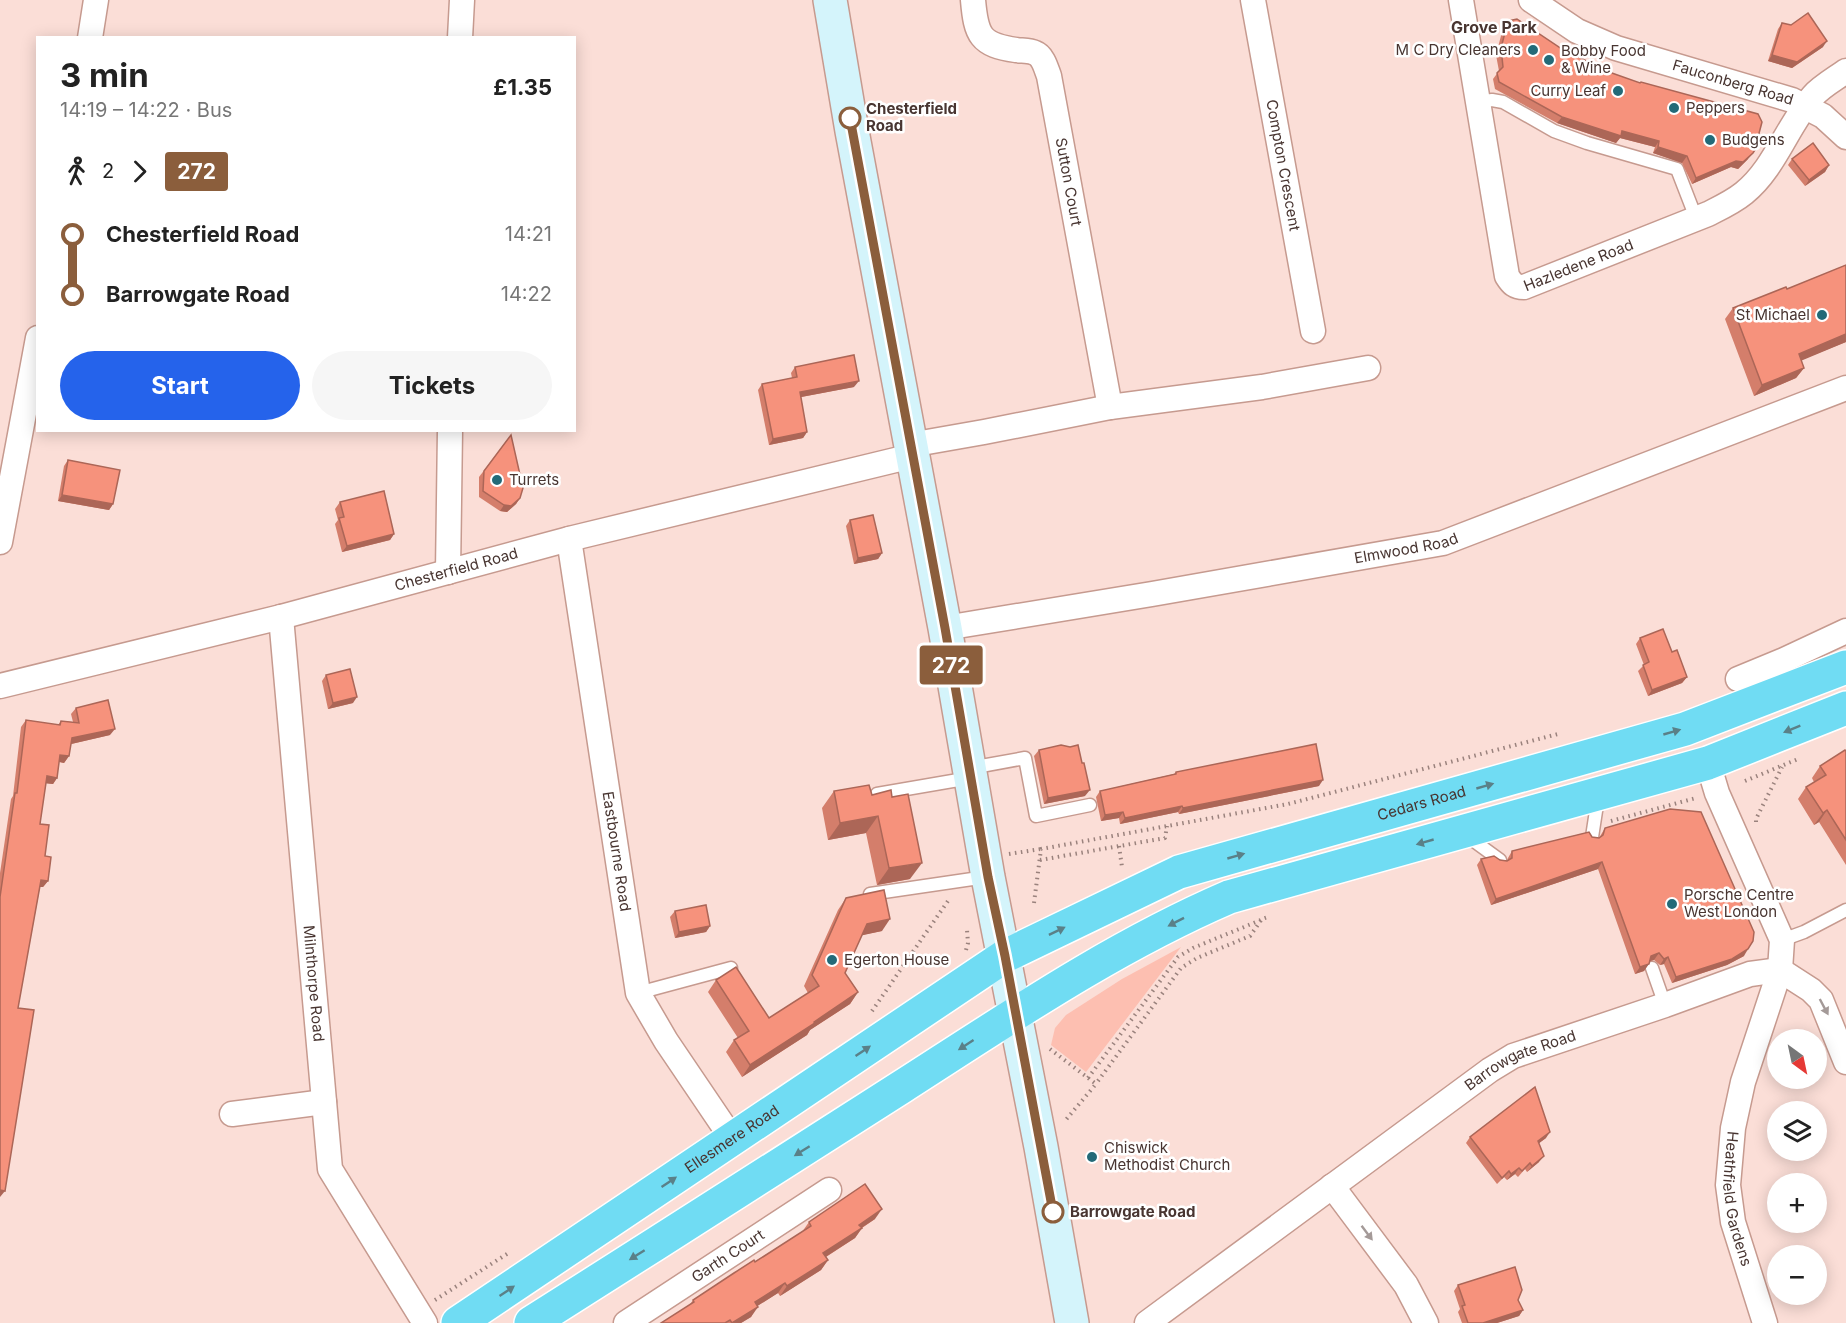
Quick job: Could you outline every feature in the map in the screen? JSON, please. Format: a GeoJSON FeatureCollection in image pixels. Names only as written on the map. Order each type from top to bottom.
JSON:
{"type":"FeatureCollection","features":[{"type":"Feature","properties":{"kind":"highway","name":"Cedars Road"},"geometry":{"type":"LineString","coordinates":[[1005,956],[1179,872],[1685,729],[1846,667]]}},
{"type":"Feature","properties":{"kind":"highway"},"geometry":{"type":"LineString","coordinates":[[531,1323],[1015,1013],[1144,938],[1229,897],[1708,763],[1846,708]]}},
{"type":"Feature","properties":{"kind":"highway","name":"Ellesmere Road"},"geometry":{"type":"LineString","coordinates":[[458,1323],[1005,956]]}},
{"type":"Feature","properties":{"kind":"street"},"geometry":{"type":"LineString","coordinates":[[90,36],[96,0]]}},
{"type":"Feature","properties":{"kind":"street"},"geometry":{"type":"LineString","coordinates":[[460,36],[462,0]]}},
{"type":"Feature","properties":{"kind":"street"},"geometry":{"type":"LineString","coordinates":[[830,0],[970,773],[975,879],[1005,956],[1072,1323]]}},
{"type":"Feature","properties":{"kind":"street","name":"Sutton Court"},"geometry":{"type":"LineString","coordinates":[[973,0],[976,21],[983,38],[1000,48],[1035,53],[1043,60],[1049,76],[1110,407]]}},
{"type":"Feature","properties":{"kind":"street","name":"Compton Crescent"},"geometry":{"type":"LineString","coordinates":[[1253,0],[1313,331]]}},
{"type":"Feature","properties":{"kind":"street","name":"Hazledene Road"},"geometry":{"type":"LineString","coordinates":[[1461,0],[1507,276],[1517,287],[1524,287],[1696,218],[1745,193],[1775,156],[1805,106],[1823,87],[1846,71]]}},
{"type":"Feature","properties":{"kind":"street","name":"Fauconberg Road"},"geometry":{"type":"LineString","coordinates":[[1531,0],[1577,31],[1616,48],[1742,84],[1805,106],[1824,116],[1846,137]]}},
{"type":"Feature","properties":{"kind":"street"},"geometry":{"type":"LineString","coordinates":[[0,542],[36,349]]}},
{"type":"Feature","properties":{"kind":"street","name":"Chesterfield Road"},"geometry":{"type":"LineString","coordinates":[[0,686],[281,617],[569,539],[984,432],[1110,407],[1262,387],[1368,368]]}},
{"type":"Feature","properties":{"kind":"street","name":"Elmwood Road"},"geometry":{"type":"LineString","coordinates":[[945,628],[1443,543],[1846,388]]}},
{"type":"Feature","properties":{"kind":"street"},"geometry":{"type":"LineString","coordinates":[[448,572],[450,432]]}},
{"type":"Feature","properties":{"kind":"street","name":"Eastbourne Road"},"geometry":{"type":"LineString","coordinates":[[569,539],[638,993],[666,1041],[733,1140]]}},
{"type":"Feature","properties":{"kind":"street","name":"Milnthorpe Road"},"geometry":{"type":"LineString","coordinates":[[281,617],[330,1169],[425,1323]]}},
{"type":"Feature","properties":{"kind":"street"},"geometry":{"type":"LineString","coordinates":[[1738,679],[1846,632]]}},
{"type":"Feature","properties":{"kind":"street"},"geometry":{"type":"LineString","coordinates":[[1708,763],[1718,793],[1782,940]]}},
{"type":"Feature","properties":{"kind":"street","name":"Heathfield Gardens"},"geometry":{"type":"LineString","coordinates":[[1765,1323],[1733,1222],[1728,1185],[1733,1128],[1743,1082],[1780,970],[1782,940]]}},
{"type":"Feature","properties":{"kind":"street"},"geometry":{"type":"LineString","coordinates":[[1780,970],[1811,990],[1821,1000],[1846,1062]]}},
{"type":"Feature","properties":{"kind":"street","name":"Barrowgate Road"},"geometry":{"type":"LineString","coordinates":[[1147,1323],[1490,1070],[1513,1056],[1750,974],[1780,970]]}},
{"type":"Feature","properties":{"kind":"street"},"geometry":{"type":"LineString","coordinates":[[232,1114],[324,1102]]}},
{"type":"Feature","properties":{"kind":"street"},"geometry":{"type":"LineString","coordinates":[[1332,1186],[1406,1285],[1426,1323]]}},
{"type":"Feature","properties":{"kind":"street","name":"Garth Court"},"geometry":{"type":"LineString","coordinates":[[626,1323],[829,1190]]}},
{"type":"Feature","properties":{"kind":"lane"},"geometry":{"type":"LineString","coordinates":[[1478,102],[1492,100],[1503,102],[1554,131],[1677,169],[1696,218]]}},
{"type":"Feature","properties":{"kind":"lane"},"geometry":{"type":"LineString","coordinates":[[877,794],[1025,758],[1036,816],[1090,805]]}},
{"type":"Feature","properties":{"kind":"lane"},"geometry":{"type":"LineString","coordinates":[[1593,831],[1599,794]]}},
{"type":"Feature","properties":{"kind":"lane"},"geometry":{"type":"LineString","coordinates":[[1461,832],[1500,860]]}},
{"type":"Feature","properties":{"kind":"lane"},"geometry":{"type":"LineString","coordinates":[[854,897],[975,879]]}},
{"type":"Feature","properties":{"kind":"lane"},"geometry":{"type":"LineString","coordinates":[[1782,940],[1846,910]]}},
{"type":"Feature","properties":{"kind":"lane"},"geometry":{"type":"LineString","coordinates":[[638,993],[731,968]]}},
{"type":"Feature","properties":{"kind":"lane"},"geometry":{"type":"LineString","coordinates":[[1652,968],[1665,1005]]}},
{"type":"Feature","properties":{"kind":"path","name":"Cedars Road"},"geometry":{"type":"LineString","coordinates":[[1040,860],[1041,849],[1309,799],[1561,733]]}},
{"type":"Feature","properties":{"kind":"path"},"geometry":{"type":"LineString","coordinates":[[1745,781],[1803,757]]}},
{"type":"Feature","properties":{"kind":"path"},"geometry":{"type":"LineString","coordinates":[[1758,828],[1756,819],[1782,766]]}},
{"type":"Feature","properties":{"kind":"path"},"geometry":{"type":"LineString","coordinates":[[1593,831],[1700,797]]}},
{"type":"Feature","properties":{"kind":"path"},"geometry":{"type":"LineString","coordinates":[[1034,903],[1040,860],[1165,838],[1167,826]]}},
{"type":"Feature","properties":{"kind":"path"},"geometry":{"type":"LineString","coordinates":[[1119,846],[1122,867]]}},
{"type":"Feature","properties":{"kind":"path"},"geometry":{"type":"LineString","coordinates":[[870,1014],[975,879]]}},
{"type":"Feature","properties":{"kind":"path"},"geometry":{"type":"LineString","coordinates":[[1088,1078],[1178,957],[1193,948],[1270,916]]}},
{"type":"Feature","properties":{"kind":"path"},"geometry":{"type":"LineString","coordinates":[[1041,1147],[1097,1083],[1181,968],[1189,962],[1250,936],[1262,919]]}},
{"type":"Feature","properties":{"kind":"path"},"geometry":{"type":"LineString","coordinates":[[1050,1049],[1097,1083]]}},
{"type":"Feature","properties":{"kind":"shaded area"},"geometry":{"type":"Polygon","coordinates":[[[1181,947],[1086,1072],[1051,1045],[1055,1028],[1066,1015],[1122,979],[1181,947]]]}},
{"type":"Feature","properties":{"kind":"building"},"geometry":{"type":"Polygon","coordinates":[[[1808,13],[1827,41],[1797,62],[1772,55],[1782,23],[1791,25],[1808,13]]]}},
{"type":"Feature","properties":{"kind":"building"},"geometry":{"type":"Polygon","coordinates":[[[1517,19],[1562,49],[1609,72],[1640,83],[1758,114],[1762,122],[1757,141],[1760,142],[1743,162],[1736,161],[1696,178],[1687,156],[1658,147],[1659,141],[1622,131],[1621,136],[1562,117],[1499,82],[1497,73],[1503,67],[1501,48],[1508,21],[1517,19]]]}},
{"type":"Feature","properties":{"kind":"building"},"geometry":{"type":"Polygon","coordinates":[[[1813,143],[1829,165],[1809,180],[1792,159],[1813,143]]]}},
{"type":"Feature","properties":{"kind":"building"},"geometry":{"type":"Polygon","coordinates":[[[1846,265],[1846,334],[1799,354],[1804,368],[1762,385],[1733,308],[1846,265]]]}},
{"type":"Feature","properties":{"kind":"building"},"geometry":{"type":"Polygon","coordinates":[[[854,355],[859,381],[800,392],[807,432],[773,439],[762,384],[797,377],[795,367],[854,355]]]}},
{"type":"Feature","properties":{"kind":"building","name":"Turrets"},"geometry":{"type":"Polygon","coordinates":[[[511,435],[523,488],[520,498],[511,506],[504,505],[483,491],[484,471],[511,435]]]}},
{"type":"Feature","properties":{"kind":"building"},"geometry":{"type":"Polygon","coordinates":[[[68,460],[120,470],[113,504],[62,495],[68,460]]]}},
{"type":"Feature","properties":{"kind":"building"},"geometry":{"type":"Polygon","coordinates":[[[384,491],[394,534],[347,546],[339,518],[344,517],[340,502],[384,491]]]}},
{"type":"Feature","properties":{"kind":"building"},"geometry":{"type":"Polygon","coordinates":[[[873,515],[882,553],[858,558],[850,520],[873,515]]]}},
{"type":"Feature","properties":{"kind":"building"},"geometry":{"type":"Polygon","coordinates":[[[1663,629],[1672,652],[1677,650],[1687,677],[1652,690],[1643,665],[1649,662],[1640,638],[1663,629]]]}},
{"type":"Feature","properties":{"kind":"building"},"geometry":{"type":"Polygon","coordinates":[[[350,669],[357,697],[333,703],[326,675],[350,669]]]}},
{"type":"Feature","properties":{"kind":"building"},"geometry":{"type":"Polygon","coordinates":[[[108,700],[115,729],[72,738],[69,756],[60,755],[57,778],[47,776],[40,824],[49,825],[45,856],[51,857],[48,881],[41,880],[18,1008],[34,1010],[5,1191],[0,1190],[0,897],[26,720],[60,725],[61,721],[79,723],[76,708],[108,700]]]}},
{"type":"Feature","properties":{"kind":"building"},"geometry":{"type":"Polygon","coordinates":[[[1316,744],[1323,780],[1125,818],[1123,812],[1105,815],[1100,791],[1176,774],[1176,772],[1316,744]]]}},
{"type":"Feature","properties":{"kind":"building"},"geometry":{"type":"Polygon","coordinates":[[[1061,745],[1070,747],[1078,745],[1090,790],[1048,798],[1039,750],[1061,745]]]}},
{"type":"Feature","properties":{"kind":"building"},"geometry":{"type":"Polygon","coordinates":[[[1845,750],[1846,840],[1827,810],[1823,813],[1806,787],[1826,775],[1820,766],[1845,750]]]}},
{"type":"Feature","properties":{"kind":"building"},"geometry":{"type":"Polygon","coordinates":[[[869,785],[872,795],[891,790],[892,797],[908,794],[922,863],[889,868],[878,816],[840,823],[834,791],[869,785]]]}},
{"type":"Feature","properties":{"kind":"building","name":"Porsche Centre West London"},"geometry":{"type":"Polygon","coordinates":[[[1670,809],[1701,812],[1754,932],[1753,941],[1748,949],[1732,959],[1676,977],[1668,957],[1664,959],[1659,953],[1651,956],[1649,964],[1640,967],[1602,862],[1496,899],[1481,859],[1494,856],[1507,861],[1512,858],[1512,851],[1589,832],[1592,837],[1599,838],[1603,835],[1605,828],[1670,809]]]}},
{"type":"Feature","properties":{"kind":"building"},"geometry":{"type":"Polygon","coordinates":[[[884,890],[890,919],[867,924],[845,973],[858,992],[750,1065],[734,1040],[749,1031],[716,980],[736,967],[769,1018],[819,986],[812,975],[846,898],[884,890]]]}},
{"type":"Feature","properties":{"kind":"building"},"geometry":{"type":"Polygon","coordinates":[[[706,905],[710,926],[679,932],[675,911],[706,905]]]}},
{"type":"Feature","properties":{"kind":"building"},"geometry":{"type":"Polygon","coordinates":[[[1535,1087],[1550,1132],[1538,1141],[1544,1156],[1532,1166],[1530,1163],[1522,1171],[1519,1168],[1511,1174],[1509,1171],[1502,1178],[1470,1137],[1535,1087]]]}},
{"type":"Feature","properties":{"kind":"building"},"geometry":{"type":"Polygon","coordinates":[[[865,1184],[882,1209],[859,1225],[862,1228],[823,1253],[828,1260],[787,1286],[785,1283],[755,1302],[758,1307],[732,1323],[730,1320],[725,1323],[661,1323],[754,1260],[755,1262],[811,1226],[809,1222],[865,1184]]]}},
{"type":"Feature","properties":{"kind":"building"},"geometry":{"type":"Polygon","coordinates":[[[1515,1267],[1522,1290],[1518,1300],[1523,1310],[1483,1323],[1468,1323],[1458,1285],[1515,1267]]]}},
{"type":"Feature","properties":{"kind":"bus line","name":"272"},"geometry":{"type":"LineString","coordinates":[[850,118],[945,628],[988,877],[1053,1212]]}},
{"type":"Feature","properties":{"kind":"place","name":"M C Dry Cleaners"},"geometry":{"type":"Point","coordinates":[1533,50]}},
{"type":"Feature","properties":{"kind":"place","name":"Bobby Food & Wine"},"geometry":{"type":"Point","coordinates":[1549,60]}},
{"type":"Feature","properties":{"kind":"place","name":"Curry Leaf"},"geometry":{"type":"Point","coordinates":[1618,91]}},
{"type":"Feature","properties":{"kind":"place","name":"Peppers"},"geometry":{"type":"Point","coordinates":[1674,108]}},
{"type":"Feature","properties":{"kind":"place","name":"Chesterfield Road"},"geometry":{"type":"Point","coordinates":[850,118]}},
{"type":"Feature","properties":{"kind":"place","name":"Budgens"},"geometry":{"type":"Point","coordinates":[1710,140]}},
{"type":"Feature","properties":{"kind":"place","name":"St Michael"},"geometry":{"type":"Point","coordinates":[1822,315]}},
{"type":"Feature","properties":{"kind":"place","name":"Turrets"},"geometry":{"type":"Point","coordinates":[497,480]}},
{"type":"Feature","properties":{"kind":"place","name":"Porsche Centre West London"},"geometry":{"type":"Point","coordinates":[1672,904]}},
{"type":"Feature","properties":{"kind":"place","name":"Egerton House"},"geometry":{"type":"Point","coordinates":[832,960]}},
{"type":"Feature","properties":{"kind":"place","name":"Chiswick Methodist Church"},"geometry":{"type":"Point","coordinates":[1092,1157]}},
{"type":"Feature","properties":{"kind":"place","name":"Barrowgate Road"},"geometry":{"type":"Point","coordinates":[1053,1212]}},
{"type":"Feature","properties":{"kind":"district","name":"Grove Park"},"geometry":{"type":"Point","coordinates":[1494,27]}}]}
